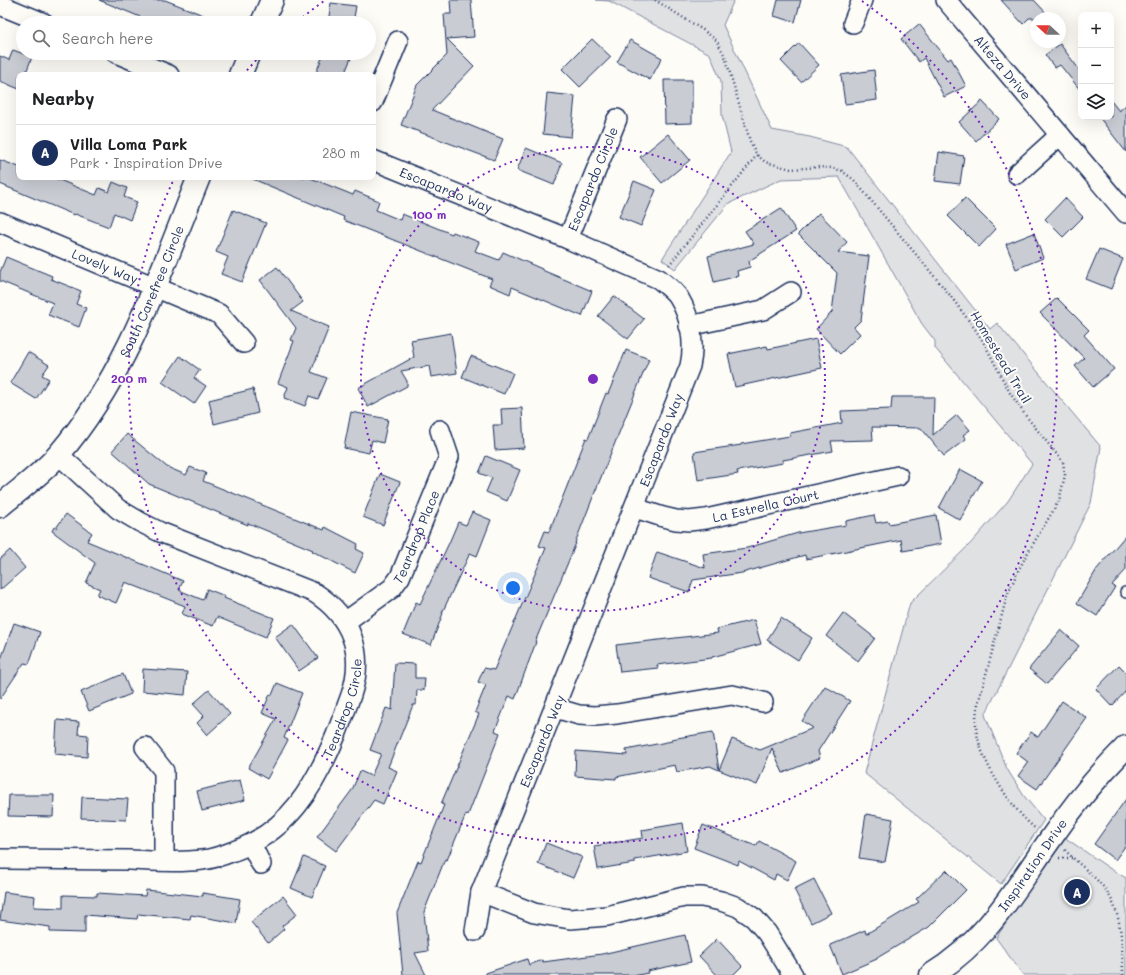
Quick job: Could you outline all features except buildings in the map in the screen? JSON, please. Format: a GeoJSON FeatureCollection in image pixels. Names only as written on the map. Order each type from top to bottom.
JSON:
{"type":"FeatureCollection","features":[{"type":"Feature","properties":{"kind":"main road"},"geometry":{"type":"LineString","coordinates":[[265,16],[272,0]]}},
{"type":"Feature","properties":{"kind":"main road"},"geometry":{"type":"LineString","coordinates":[[241,72],[246,60]]}},
{"type":"Feature","properties":{"kind":"main road","name":"South Carefree Circle"},"geometry":{"type":"LineString","coordinates":[[0,506],[59,455],[88,416],[107,387],[141,319],[198,180]]}},
{"type":"Feature","properties":{"kind":"main road","name":"Inspiration Drive"},"geometry":{"type":"LineString","coordinates":[[930,975],[958,956],[997,917],[1089,785],[1126,747]]}},
{"type":"Feature","properties":{"kind":"street"},"geometry":{"type":"LineString","coordinates":[[853,23],[862,0]]}},
{"type":"Feature","properties":{"kind":"street","name":"Alteza Drive"},"geometry":{"type":"LineString","coordinates":[[946,0],[1126,213]]}},
{"type":"Feature","properties":{"kind":"street"},"geometry":{"type":"LineString","coordinates":[[0,5],[27,16]]}},
{"type":"Feature","properties":{"kind":"street"},"geometry":{"type":"LineString","coordinates":[[376,95],[398,41]]}},
{"type":"Feature","properties":{"kind":"street"},"geometry":{"type":"LineString","coordinates":[[133,60],[162,72]]}},
{"type":"Feature","properties":{"kind":"street","name":"Escapardo Circle"},"geometry":{"type":"LineString","coordinates":[[568,239],[618,119]]}},
{"type":"Feature","properties":{"kind":"street"},"geometry":{"type":"LineString","coordinates":[[1017,174],[1060,135]]}},
{"type":"Feature","properties":{"kind":"street","name":"Escapardo Way"},"geometry":{"type":"LineString","coordinates":[[376,161],[568,239],[658,279],[669,287],[678,297],[685,311],[692,347],[690,366],[635,508],[481,892],[475,931]]}},
{"type":"Feature","properties":{"kind":"street","name":"Lovely Way"},"geometry":{"type":"LineString","coordinates":[[0,222],[220,314],[244,343]]}},
{"type":"Feature","properties":{"kind":"street"},"geometry":{"type":"LineString","coordinates":[[689,326],[763,310],[791,292]]}},
{"type":"Feature","properties":{"kind":"street","name":"Teardrop Place"},"geometry":{"type":"LineString","coordinates":[[345,622],[392,588],[400,577],[449,457],[440,430]]}},
{"type":"Feature","properties":{"kind":"street","name":"Teardrop Circle"},"geometry":{"type":"LineString","coordinates":[[0,859],[203,860],[219,856],[251,844],[270,833],[286,819],[301,802],[326,759],[356,681],[356,651],[352,636],[345,622],[326,600],[316,593],[160,532],[140,522],[118,509],[59,455]]}},
{"type":"Feature","properties":{"kind":"street","name":"La Estrella Court"},"geometry":{"type":"LineString","coordinates":[[635,508],[663,517],[689,521],[714,517],[898,476]]}},
{"type":"Feature","properties":{"kind":"street"},"geometry":{"type":"LineString","coordinates":[[555,708],[579,715],[595,716],[617,714],[732,695],[763,702]]}},
{"type":"Feature","properties":{"kind":"street"},"geometry":{"type":"LineString","coordinates":[[145,747],[164,772],[164,861]]}},
{"type":"Feature","properties":{"kind":"street"},"geometry":{"type":"LineString","coordinates":[[251,844],[261,864]]}},
{"type":"Feature","properties":{"kind":"street"},"geometry":{"type":"LineString","coordinates":[[481,892],[534,913],[570,919],[607,916],[684,897],[702,897],[721,901],[738,907],[754,918],[767,933],[792,975]]}},
{"type":"Feature","properties":{"kind":"path"},"geometry":{"type":"LineString","coordinates":[[655,0],[716,40],[725,56],[750,141],[757,155],[658,279]]}},
{"type":"Feature","properties":{"kind":"path","name":"Homestead Trail"},"geometry":{"type":"LineString","coordinates":[[757,155],[765,162],[778,167],[790,169],[820,167],[832,168],[842,171],[854,180],[949,294],[984,342],[1010,393],[1026,416],[1063,462],[1065,475],[1059,501],[1024,560],[1007,596],[978,704],[975,721],[977,735],[983,753],[993,774],[1011,803],[1032,826],[1038,830]]}},
{"type":"Feature","properties":{"kind":"path"},"geometry":{"type":"LineString","coordinates":[[1061,847],[1104,888],[1113,902],[1122,934],[1123,975]]}},
{"type":"Feature","properties":{"kind":"path"},"geometry":{"type":"LineString","coordinates":[[1056,858],[1073,858]]}},
{"type":"Feature","properties":{"kind":"shaded area"},"geometry":{"type":"Polygon","coordinates":[[[596,0],[734,0],[723,25],[772,130],[810,137],[847,147],[990,329],[997,323],[1101,447],[1091,503],[985,715],[1007,769],[1024,796],[1044,820],[1001,884],[864,773],[910,603],[971,543],[1008,501],[1032,464],[935,348],[935,341],[922,324],[839,177],[781,179],[728,204],[675,269],[662,259],[731,152],[722,115],[721,81],[710,54],[609,1],[596,0]]]}},
{"type":"Feature","properties":{"kind":"shaded area"},"geometry":{"type":"Polygon","coordinates":[[[1064,837],[1126,878],[1126,975],[1023,975],[996,938],[1064,837]]]}},
{"type":"Feature","properties":{"kind":"place","name":"Villa Loma Park"},"geometry":{"type":"Point","coordinates":[1077,892]}}]}
